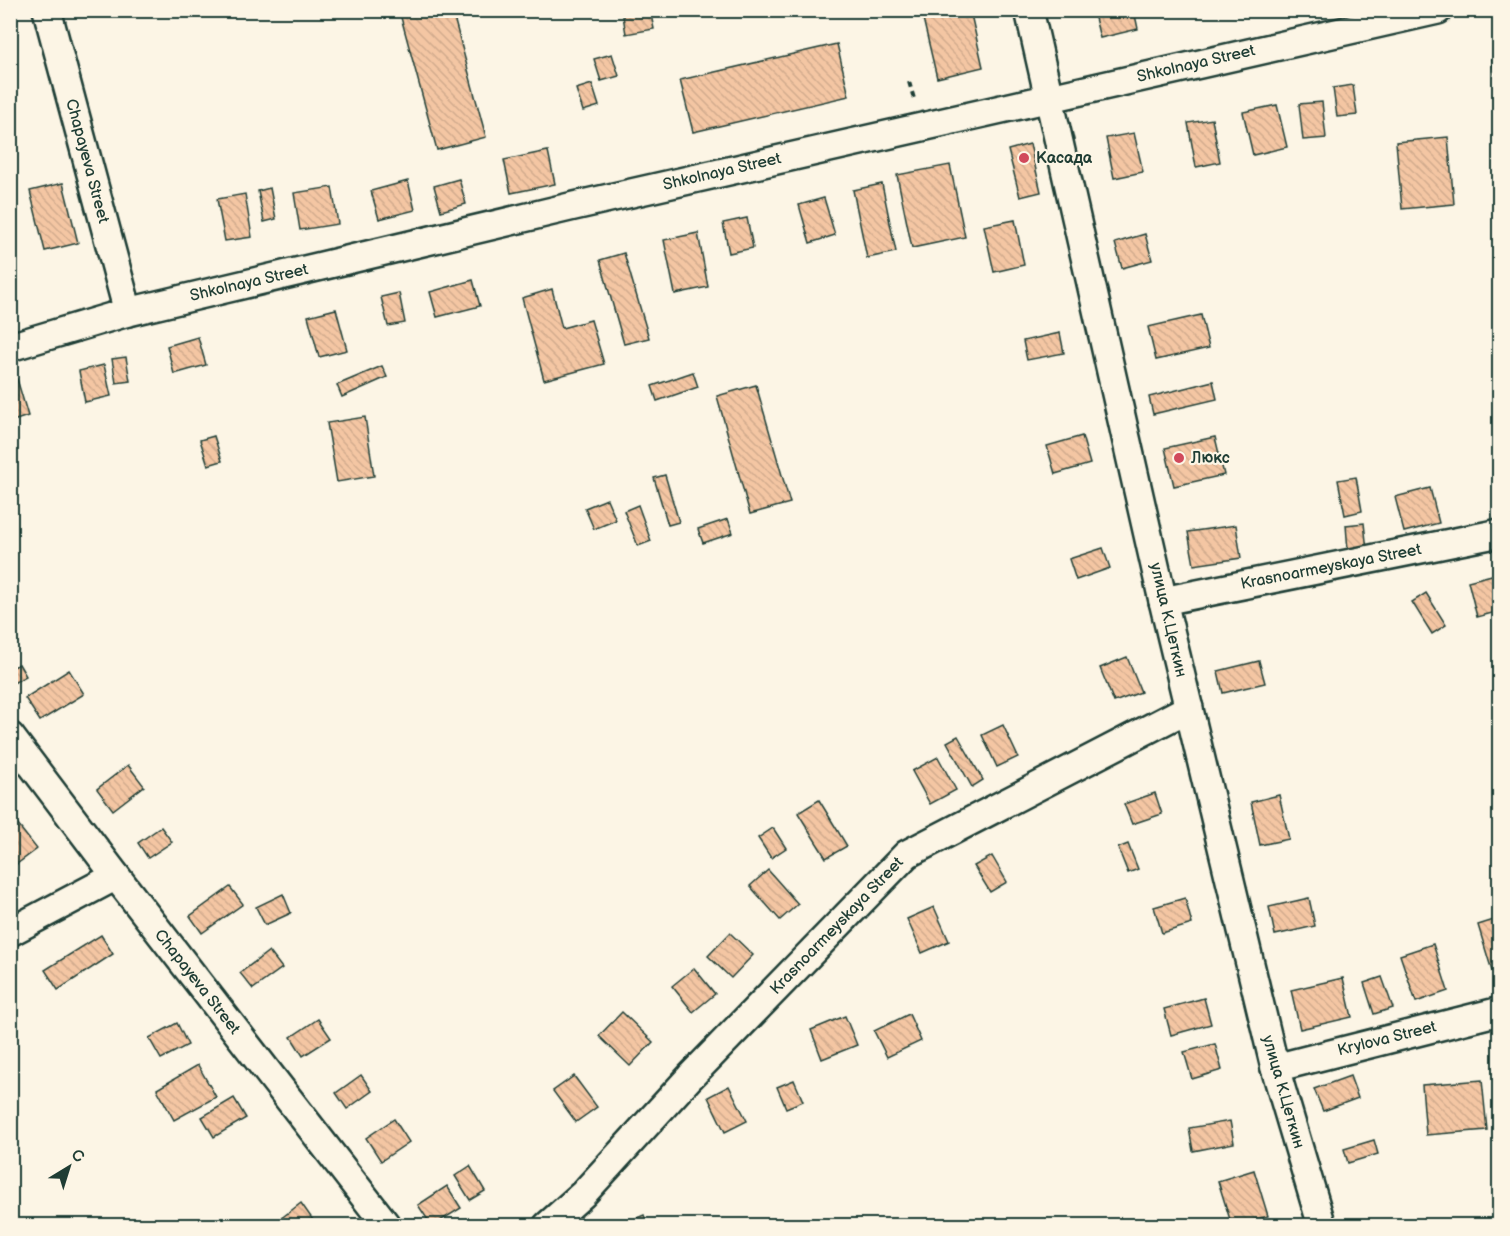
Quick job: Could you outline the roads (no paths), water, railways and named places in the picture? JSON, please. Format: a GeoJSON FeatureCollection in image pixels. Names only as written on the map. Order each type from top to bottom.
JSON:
{"type":"FeatureCollection","features":[{"type":"Feature","properties":{"kind":"street","name":"Chapayeva Street"},"geometry":{"type":"LineString","coordinates":[[47,10],[128,312]]}},
{"type":"Feature","properties":{"kind":"street","name":"улица К.Цеткин"},"geometry":{"type":"LineString","coordinates":[[1029,10],[1047,98],[1163,601],[1275,1068],[1322,1226]]}},
{"type":"Feature","properties":{"kind":"street","name":"Shkolnaya Street"},"geometry":{"type":"LineString","coordinates":[[10,346],[128,312],[1047,98],[1438,10]]}},
{"type":"Feature","properties":{"kind":"street","name":"Krasnoarmeyskaya Street"},"geometry":{"type":"LineString","coordinates":[[1163,601],[1500,533]]}},
{"type":"Feature","properties":{"kind":"street","name":"Krasnoarmeyskaya Street"},"geometry":{"type":"LineString","coordinates":[[547,1226],[583,1194],[690,1077],[907,854],[1189,708]]}},
{"type":"Feature","properties":{"kind":"street","name":"Chapayeva Street"},"geometry":{"type":"LineString","coordinates":[[10,736],[387,1226]]}},
{"type":"Feature","properties":{"kind":"street"},"geometry":{"type":"LineString","coordinates":[[10,932],[116,876]]}},
{"type":"Feature","properties":{"kind":"street","name":"Krylova Street"},"geometry":{"type":"LineString","coordinates":[[1275,1068],[1500,1011]]}},
{"type":"Feature","properties":{"kind":"place","name":"Касада"},"geometry":{"type":"Point","coordinates":[1024,158]}},
{"type":"Feature","properties":{"kind":"place","name":"Люкс"},"geometry":{"type":"Point","coordinates":[1179,458]}}]}
